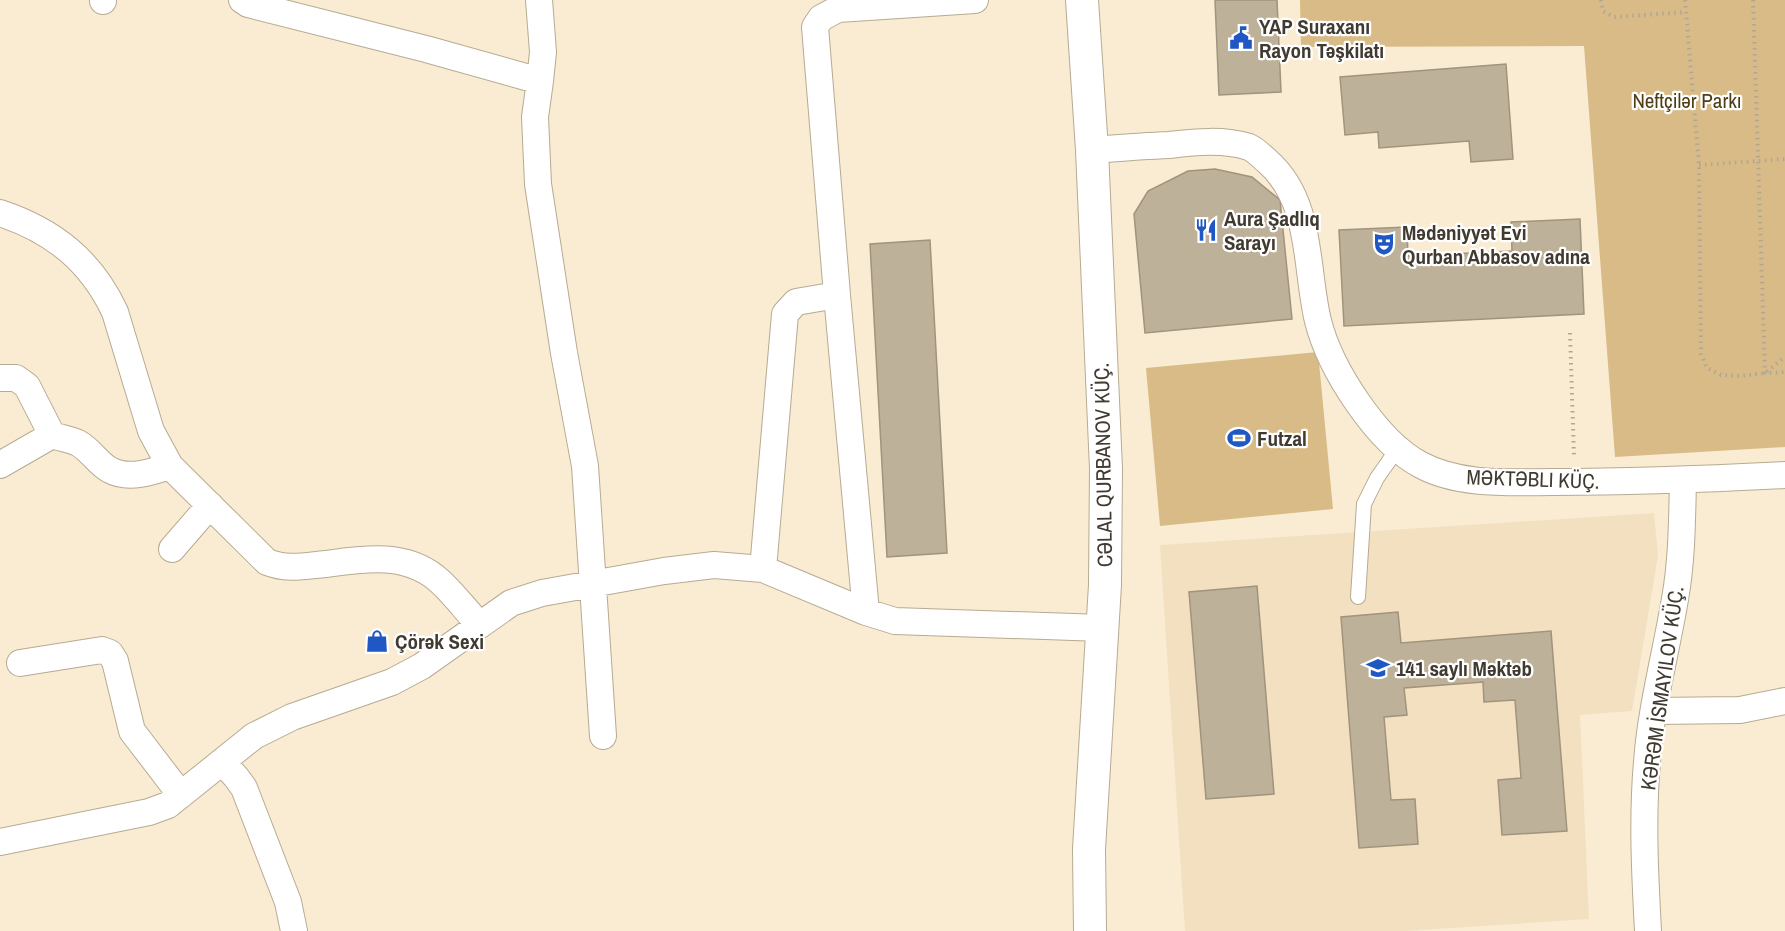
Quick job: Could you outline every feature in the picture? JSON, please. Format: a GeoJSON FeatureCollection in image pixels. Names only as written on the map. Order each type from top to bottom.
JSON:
{"type":"FeatureCollection","features":[{"type":"Feature","properties":{"kind":"street"},"geometry":{"type":"LineString","coordinates":[[242,0],[248,4],[426,49],[540,81]]}},
{"type":"Feature","properties":{"kind":"street"},"geometry":{"type":"LineString","coordinates":[[539,0],[543,52],[535,117],[538,184],[564,353],[585,466],[603,736]]}},
{"type":"Feature","properties":{"kind":"street"},"geometry":{"type":"LineString","coordinates":[[866,612],[815,27],[821,18],[838,9],[975,0]]}},
{"type":"Feature","properties":{"kind":"street","name":"CƏLAL QURBANOV KÜÇ."},"geometry":{"type":"LineString","coordinates":[[1082,0],[1092,150],[1107,469],[1105,585],[1089,849],[1090,931]]}},
{"type":"Feature","properties":{"kind":"street","name":"MƏKTƏBLI KÜÇ."},"geometry":{"type":"LineString","coordinates":[[1092,150],[1217,141],[1252,148],[1275,168],[1292,193],[1300,212],[1318,321],[1337,370],[1375,425],[1398,448],[1420,465],[1447,476],[1510,482],[1683,481],[1785,475]]}},
{"type":"Feature","properties":{"kind":"street"},"geometry":{"type":"LineString","coordinates":[[0,213],[47,234],[77,256],[106,294],[115,312],[151,431],[170,466],[267,562],[281,568],[353,560],[390,559],[410,563],[435,578],[480,625]]}},
{"type":"Feature","properties":{"kind":"street"},"geometry":{"type":"LineString","coordinates":[[763,569],[785,314],[796,302],[837,296]]}},
{"type":"Feature","properties":{"kind":"street"},"geometry":{"type":"LineString","coordinates":[[0,378],[16,378],[27,386],[52,435],[78,443],[110,470],[126,475],[150,473],[170,466]]}},
{"type":"Feature","properties":{"kind":"street"},"geometry":{"type":"LineString","coordinates":[[0,465],[52,435]]}},
{"type":"Feature","properties":{"kind":"street"},"geometry":{"type":"LineString","coordinates":[[1648,931],[1644,833],[1647,760],[1676,598],[1681,546],[1683,481]]}},
{"type":"Feature","properties":{"kind":"street"},"geometry":{"type":"LineString","coordinates":[[172,549],[210,505]]}},
{"type":"Feature","properties":{"kind":"street"},"geometry":{"type":"LineString","coordinates":[[0,842],[149,812],[168,805],[254,736],[292,717],[392,682],[422,666],[512,603],[542,593],[664,571],[714,565],[763,569],[866,612],[895,621],[1102,628]]}},
{"type":"Feature","properties":{"kind":"street"},"geometry":{"type":"LineString","coordinates":[[20,663],[102,650],[110,653],[115,661],[132,731],[181,795]]}},
{"type":"Feature","properties":{"kind":"street"},"geometry":{"type":"LineString","coordinates":[[1654,711],[1740,710],[1785,701]]}},
{"type":"Feature","properties":{"kind":"street"},"geometry":{"type":"LineString","coordinates":[[222,762],[244,788],[288,902],[294,931]]}},
{"type":"Feature","properties":{"kind":"lane"},"geometry":{"type":"LineString","coordinates":[[1358,597],[1364,504],[1377,478],[1398,448]]}},
{"type":"Feature","properties":{"kind":"path"},"geometry":{"type":"LineString","coordinates":[[1601,0],[1603,10],[1614,17],[1686,12]]}},
{"type":"Feature","properties":{"kind":"path"},"geometry":{"type":"LineString","coordinates":[[1685,0],[1699,165],[1701,354],[1707,368],[1721,375],[1740,376],[1785,372]]}},
{"type":"Feature","properties":{"kind":"path"},"geometry":{"type":"LineString","coordinates":[[1753,0],[1765,373]]}},
{"type":"Feature","properties":{"kind":"path"},"geometry":{"type":"LineString","coordinates":[[1699,165],[1785,159]]}},
{"type":"Feature","properties":{"kind":"path"},"geometry":{"type":"LineString","coordinates":[[1570,333],[1575,482]]}},
{"type":"Feature","properties":{"kind":"path"},"geometry":{"type":"LineString","coordinates":[[1765,373],[1785,357]]}},
{"type":"Feature","properties":{"kind":"shaded area"},"geometry":{"type":"Polygon","coordinates":[[[1654,513],[1658,555],[1632,711],[1580,715],[1589,919],[1406,931],[1185,931],[1160,545],[1654,513]]]}},
{"type":"Feature","properties":{"kind":"green space","name":"Neftçilər Parkı"},"geometry":{"type":"Polygon","coordinates":[[[1300,0],[1785,0],[1785,447],[1615,457],[1584,46],[1301,47],[1300,0]]]}},
{"type":"Feature","properties":{"kind":"green space","name":"Futzal"},"geometry":{"type":"Polygon","coordinates":[[[1318,352],[1333,509],[1160,526],[1146,368],[1318,352]]]}},
{"type":"Feature","properties":{"kind":"building"},"geometry":{"type":"Polygon","coordinates":[[[1215,0],[1277,0],[1281,92],[1219,95],[1215,0]]]}},
{"type":"Feature","properties":{"kind":"building"},"geometry":{"type":"Polygon","coordinates":[[[1506,64],[1513,159],[1471,162],[1469,141],[1379,148],[1378,132],[1345,135],[1340,77],[1506,64]]]}},
{"type":"Feature","properties":{"kind":"building"},"geometry":{"type":"Polygon","coordinates":[[[1215,169],[1252,177],[1280,200],[1292,319],[1145,333],[1134,214],[1148,191],[1188,171],[1215,169]]]}},
{"type":"Feature","properties":{"kind":"building"},"geometry":{"type":"Polygon","coordinates":[[[1580,219],[1584,314],[1344,326],[1339,230],[1407,227],[1408,256],[1512,251],[1511,222],[1580,219]]]}},
{"type":"Feature","properties":{"kind":"building"},"geometry":{"type":"Polygon","coordinates":[[[930,240],[947,553],[887,557],[870,244],[930,240]]]}},
{"type":"Feature","properties":{"kind":"building"},"geometry":{"type":"Polygon","coordinates":[[[1257,586],[1274,794],[1206,799],[1189,592],[1257,586]]]}},
{"type":"Feature","properties":{"kind":"building"},"geometry":{"type":"Polygon","coordinates":[[[1398,612],[1401,643],[1551,631],[1567,831],[1502,835],[1498,780],[1521,778],[1515,700],[1484,702],[1483,682],[1404,688],[1407,715],[1384,717],[1391,800],[1415,799],[1418,844],[1359,848],[1341,617],[1398,612]]]}},
{"type":"Feature","properties":{"kind":"place","name":"YAP Suraxanı Rayon Təşkilatı"},"geometry":{"type":"Point","coordinates":[1241,38]}},
{"type":"Feature","properties":{"kind":"place","name":"Aura Şadlıq Sarayı"},"geometry":{"type":"Point","coordinates":[1206,230]}},
{"type":"Feature","properties":{"kind":"place","name":"Mədəniyyət Evi Qurban Abbasov adına"},"geometry":{"type":"Point","coordinates":[1384,244]}},
{"type":"Feature","properties":{"kind":"place","name":"Futzal"},"geometry":{"type":"Point","coordinates":[1239,438]}},
{"type":"Feature","properties":{"kind":"place","name":"Çörək Sexi"},"geometry":{"type":"Point","coordinates":[377,641]}},
{"type":"Feature","properties":{"kind":"place","name":"141 saylı Məktəb"},"geometry":{"type":"Point","coordinates":[1378,668]}}]}
